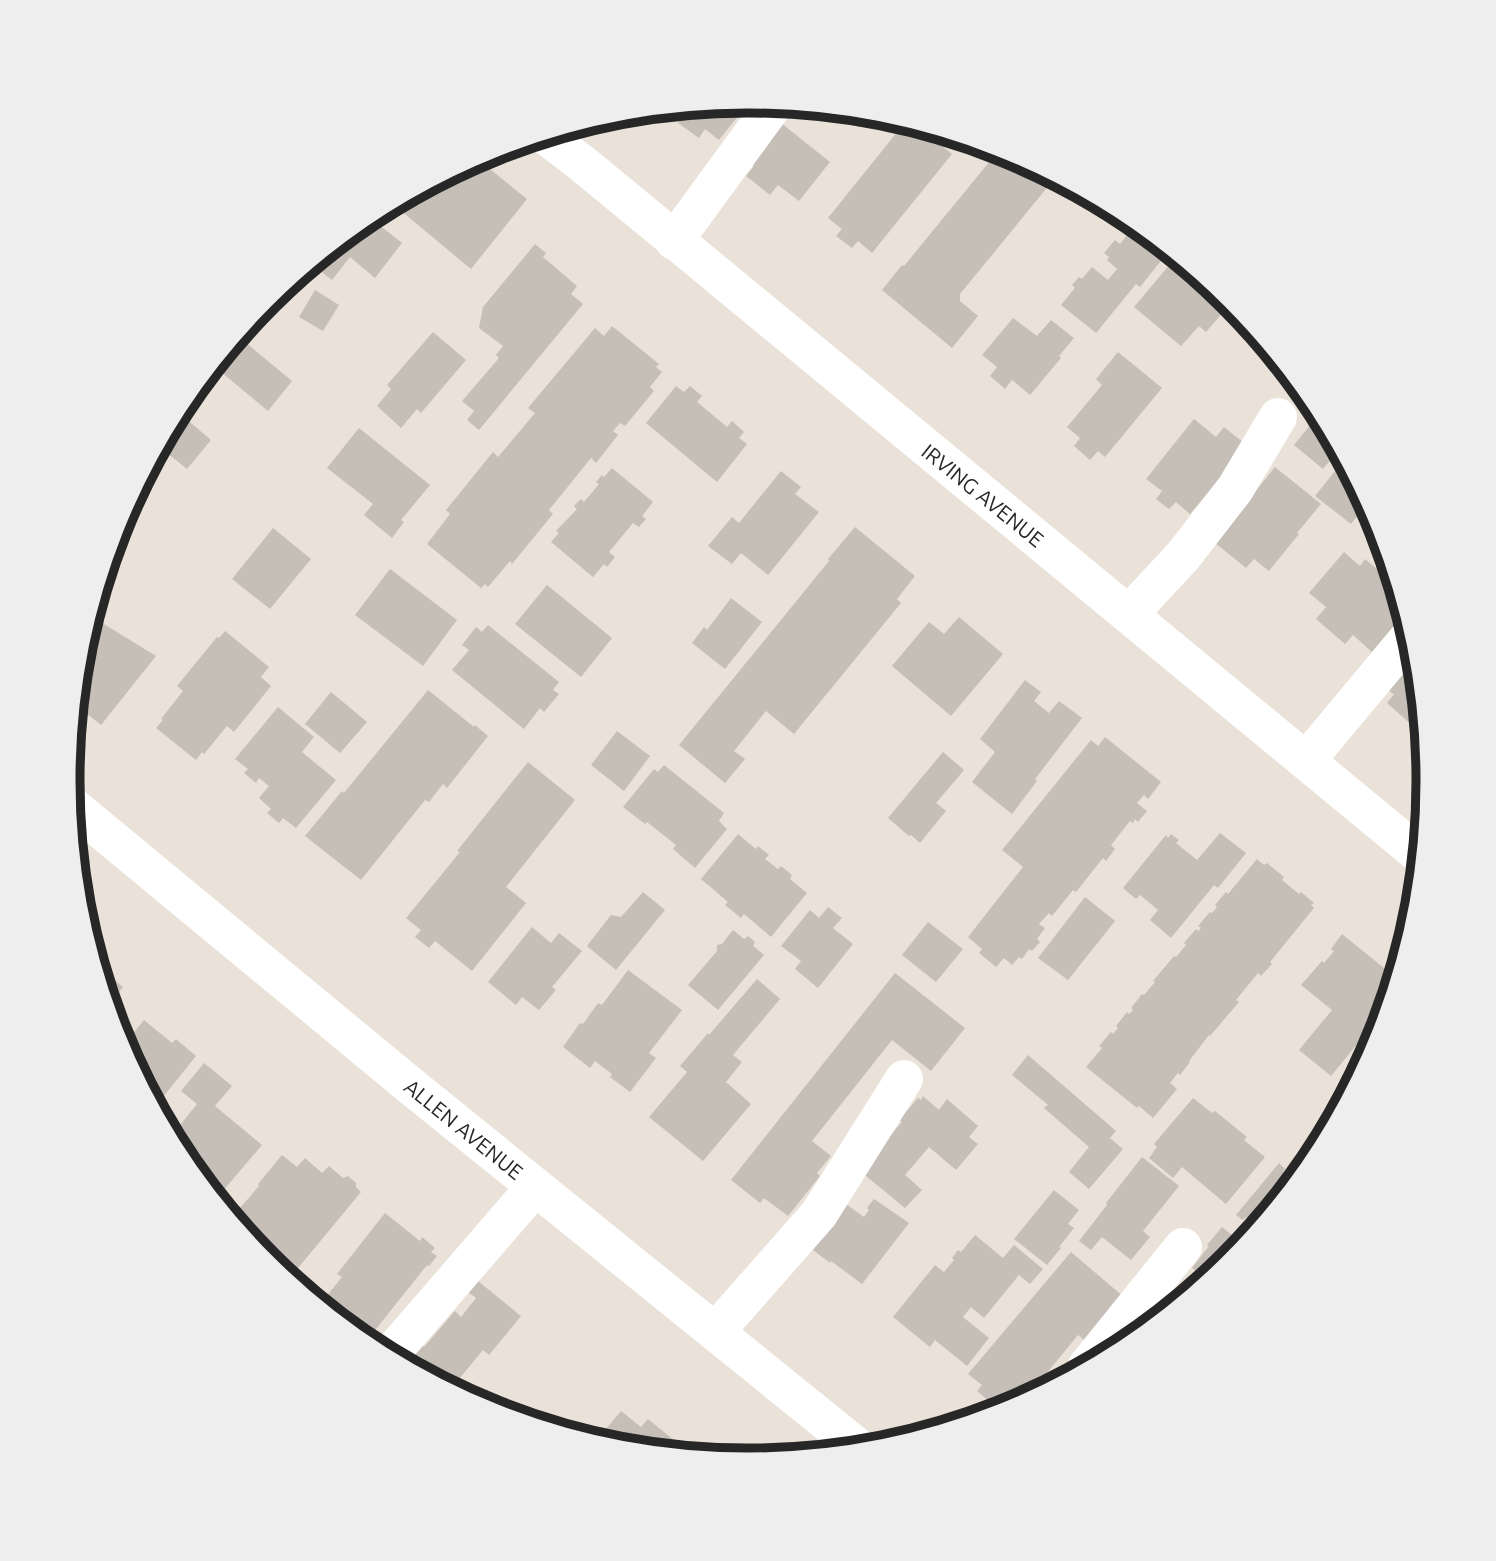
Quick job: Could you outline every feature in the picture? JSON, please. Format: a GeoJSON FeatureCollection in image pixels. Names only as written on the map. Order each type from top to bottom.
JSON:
{"type":"FeatureCollection","features":[{"type":"Feature","properties":{"kind":"street"},"geometry":{"type":"LineString","coordinates":[[674,241],[767,113]]}},
{"type":"Feature","properties":{"kind":"street","name":"IRVING AVENUE"},"geometry":{"type":"LineString","coordinates":[[554,142],[1412,848]]}},
{"type":"Feature","properties":{"kind":"street"},"geometry":{"type":"LineString","coordinates":[[1129,614],[1183,556],[1235,489],[1278,417]]}},
{"type":"Feature","properties":{"kind":"street"},"geometry":{"type":"LineString","coordinates":[[1306,761],[1402,646]]}},
{"type":"Feature","properties":{"kind":"street","name":"ALLEN AVENUE"},"geometry":{"type":"LineString","coordinates":[[82,814],[844,1441]]}},
{"type":"Feature","properties":{"kind":"street"},"geometry":{"type":"LineString","coordinates":[[715,1332],[819,1214],[904,1079]]}},
{"type":"Feature","properties":{"kind":"street"},"geometry":{"type":"LineString","coordinates":[[396,1348],[535,1187]]}},
{"type":"Feature","properties":{"kind":"street"},"geometry":{"type":"LineString","coordinates":[[1103,1346],[1183,1247]]}},
{"type":"Feature","properties":{"kind":"building"},"geometry":{"type":"Polygon","coordinates":[[[740,113],[719,140],[705,129],[699,138],[678,123],[683,116],[740,113]]]}},
{"type":"Feature","properties":{"kind":"building"},"geometry":{"type":"Polygon","coordinates":[[[781,123],[830,162],[799,201],[778,185],[770,195],[746,176],[754,166],[749,162],[781,123]]]}},
{"type":"Feature","properties":{"kind":"building"},"geometry":{"type":"Polygon","coordinates":[[[898,131],[934,140],[952,154],[872,253],[858,241],[852,248],[836,236],[842,229],[828,218],[898,131]]]}},
{"type":"Feature","properties":{"kind":"building"},"geometry":{"type":"Polygon","coordinates":[[[991,159],[1049,185],[960,294],[960,301],[978,316],[952,348],[882,290],[902,265],[904,266],[991,159]]]}},
{"type":"Feature","properties":{"kind":"building"},"geometry":{"type":"Polygon","coordinates":[[[487,167],[527,199],[471,269],[400,210],[487,167]]]}},
{"type":"Feature","properties":{"kind":"building"},"geometry":{"type":"Polygon","coordinates":[[[378,224],[402,243],[375,278],[350,257],[332,280],[319,270],[378,224]]]}},
{"type":"Feature","properties":{"kind":"building"},"geometry":{"type":"Polygon","coordinates":[[[1129,232],[1163,258],[1140,287],[1136,284],[1096,333],[1061,305],[1075,288],[1072,285],[1079,277],[1082,279],[1092,267],[1108,280],[1117,269],[1104,253],[1115,240],[1120,244],[1129,232]]]}},
{"type":"Feature","properties":{"kind":"building"},"geometry":{"type":"Polygon","coordinates":[[[535,244],[546,253],[543,257],[577,286],[571,294],[583,304],[479,430],[467,420],[474,411],[462,401],[499,358],[496,355],[503,346],[479,328],[483,307],[535,244]]]}},
{"type":"Feature","properties":{"kind":"building"},"geometry":{"type":"Polygon","coordinates":[[[1170,264],[1223,312],[1206,332],[1199,326],[1181,346],[1134,307],[1170,264]]]}},
{"type":"Feature","properties":{"kind":"building"},"geometry":{"type":"Polygon","coordinates":[[[315,290],[339,305],[323,331],[299,317],[315,290]]]}},
{"type":"Feature","properties":{"kind":"building"},"geometry":{"type":"Polygon","coordinates":[[[276,309],[250,339],[248,338],[276,309]]]}},
{"type":"Feature","properties":{"kind":"building"},"geometry":{"type":"Polygon","coordinates":[[[1013,318],[1037,336],[1051,320],[1074,338],[1030,395],[1012,380],[1005,389],[990,376],[997,367],[982,355],[1013,318]]]}},
{"type":"Feature","properties":{"kind":"building"},"geometry":{"type":"Polygon","coordinates":[[[612,326],[659,364],[656,367],[662,372],[650,387],[654,391],[625,426],[620,423],[613,431],[618,435],[596,463],[591,458],[549,510],[553,514],[512,564],[510,561],[488,587],[485,584],[481,588],[427,544],[450,514],[446,510],[493,452],[498,457],[535,413],[528,408],[595,328],[604,336],[612,326]]]}},
{"type":"Feature","properties":{"kind":"building"},"geometry":{"type":"Polygon","coordinates":[[[433,332],[466,360],[421,413],[417,409],[401,428],[377,406],[391,389],[387,385],[433,332]]]}},
{"type":"Feature","properties":{"kind":"building"},"geometry":{"type":"Polygon","coordinates":[[[245,342],[292,381],[268,411],[220,371],[245,342]]]}},
{"type":"Feature","properties":{"kind":"building"},"geometry":{"type":"Polygon","coordinates":[[[1118,352],[1162,388],[1105,457],[1098,451],[1090,460],[1074,446],[1080,438],[1067,427],[1102,385],[1096,379],[1118,352]]]}},
{"type":"Feature","properties":{"kind":"building"},"geometry":{"type":"Polygon","coordinates":[[[676,386],[684,392],[690,386],[702,396],[697,402],[727,427],[732,421],[744,432],[739,438],[747,444],[717,482],[646,423],[676,386]]]}},
{"type":"Feature","properties":{"kind":"building"},"geometry":{"type":"Polygon","coordinates":[[[1194,419],[1216,437],[1224,427],[1244,443],[1239,455],[1190,514],[1176,502],[1169,509],[1156,499],[1162,491],[1146,479],[1194,419]]]}},
{"type":"Feature","properties":{"kind":"building"},"geometry":{"type":"Polygon","coordinates":[[[187,420],[211,440],[187,469],[167,453],[187,420]]]}},
{"type":"Feature","properties":{"kind":"building"},"geometry":{"type":"Polygon","coordinates":[[[1311,423],[1332,458],[1323,469],[1294,445],[1311,423]]]}},
{"type":"Feature","properties":{"kind":"building"},"geometry":{"type":"Polygon","coordinates":[[[359,428],[430,485],[401,520],[404,522],[392,538],[364,515],[373,504],[327,468],[359,428]]]}},
{"type":"Feature","properties":{"kind":"building"},"geometry":{"type":"Polygon","coordinates":[[[1275,467],[1321,504],[1269,571],[1254,559],[1246,568],[1214,542],[1275,467]]]}},
{"type":"Feature","properties":{"kind":"building"},"geometry":{"type":"Polygon","coordinates":[[[612,468],[653,502],[642,516],[646,519],[639,527],[633,523],[609,552],[615,557],[607,567],[604,564],[593,577],[551,542],[559,533],[556,531],[577,509],[574,506],[581,499],[584,502],[599,484],[596,482],[612,468]]]}},
{"type":"Feature","properties":{"kind":"building"},"geometry":{"type":"Polygon","coordinates":[[[1338,468],[1360,513],[1351,524],[1315,496],[1338,468]]]}},
{"type":"Feature","properties":{"kind":"building"},"geometry":{"type":"Polygon","coordinates":[[[781,471],[801,487],[795,494],[819,512],[768,575],[741,553],[732,564],[708,546],[732,517],[739,523],[781,471]]]}},
{"type":"Feature","properties":{"kind":"building"},"geometry":{"type":"Polygon","coordinates":[[[855,527],[915,576],[897,599],[901,603],[794,734],[766,711],[734,751],[745,759],[725,783],[679,745],[855,527]]]}},
{"type":"Feature","properties":{"kind":"building"},"geometry":{"type":"Polygon","coordinates":[[[273,528],[311,559],[270,609],[232,579],[273,528]]]}},
{"type":"Feature","properties":{"kind":"building"},"geometry":{"type":"Polygon","coordinates":[[[1344,552],[1360,566],[1365,559],[1382,574],[1397,623],[1372,652],[1353,635],[1345,644],[1316,619],[1326,607],[1309,593],[1344,552]]]}},
{"type":"Feature","properties":{"kind":"building"},"geometry":{"type":"Polygon","coordinates":[[[390,569],[457,620],[423,666],[355,615],[390,569]]]}},
{"type":"Feature","properties":{"kind":"building"},"geometry":{"type":"Polygon","coordinates":[[[547,585],[612,638],[581,677],[515,624],[547,585]]]}},
{"type":"Feature","properties":{"kind":"building"},"geometry":{"type":"Polygon","coordinates":[[[731,598],[762,622],[725,669],[692,643],[704,627],[707,630],[731,598]]]}},
{"type":"Feature","properties":{"kind":"building"},"geometry":{"type":"Polygon","coordinates":[[[959,617],[1003,654],[951,716],[892,666],[929,622],[944,634],[959,617]]]}},
{"type":"Feature","properties":{"kind":"building"},"geometry":{"type":"Polygon","coordinates":[[[100,621],[156,656],[101,725],[84,712],[100,621]]]}},
{"type":"Feature","properties":{"kind":"building"},"geometry":{"type":"Polygon","coordinates":[[[488,625],[559,682],[553,690],[559,694],[544,712],[540,708],[524,729],[452,670],[469,650],[462,645],[476,627],[482,632],[488,625]]]}},
{"type":"Feature","properties":{"kind":"building"},"geometry":{"type":"Polygon","coordinates":[[[225,631],[269,667],[261,677],[271,686],[234,732],[227,726],[196,760],[156,728],[183,691],[177,686],[225,631]]]}},
{"type":"Feature","properties":{"kind":"building"},"geometry":{"type":"Polygon","coordinates":[[[1406,666],[1413,726],[1387,703],[1394,694],[1389,691],[1406,666]]]}},
{"type":"Feature","properties":{"kind":"building"},"geometry":{"type":"Polygon","coordinates":[[[1025,680],[1041,692],[1034,701],[1049,713],[1059,701],[1082,718],[1012,814],[972,782],[995,752],[980,739],[1025,680]]]}},
{"type":"Feature","properties":{"kind":"building"},"geometry":{"type":"Polygon","coordinates":[[[428,690],[488,736],[447,788],[443,784],[429,802],[425,800],[361,880],[305,836],[342,791],[344,793],[428,690]]]}},
{"type":"Feature","properties":{"kind":"building"},"geometry":{"type":"Polygon","coordinates":[[[331,692],[367,722],[340,753],[305,724],[331,692]]]}},
{"type":"Feature","properties":{"kind":"building"},"geometry":{"type":"Polygon","coordinates":[[[278,707],[314,737],[302,752],[336,780],[296,828],[283,818],[279,823],[267,813],[271,809],[259,798],[269,786],[259,778],[256,783],[244,773],[248,769],[235,759],[278,707]]]}},
{"type":"Feature","properties":{"kind":"building"},"geometry":{"type":"Polygon","coordinates":[[[617,731],[650,756],[624,791],[591,765],[617,731]]]}},
{"type":"Feature","properties":{"kind":"building"},"geometry":{"type":"Polygon","coordinates":[[[1105,737],[1161,782],[1148,799],[1144,795],[1137,803],[1147,811],[1138,822],[1135,819],[1133,823],[1130,821],[1111,845],[1115,849],[1106,861],[1103,858],[1076,892],[1073,890],[1052,916],[1049,913],[1039,924],[1045,928],[1037,939],[1040,942],[1032,951],[1029,949],[1022,959],[1019,957],[1012,965],[1004,958],[996,967],[979,953],[982,949],[968,937],[1023,867],[1002,850],[1091,740],[1098,746],[1105,737]]]}},
{"type":"Feature","properties":{"kind":"building"},"geometry":{"type":"Polygon","coordinates":[[[943,752],[964,770],[936,803],[946,811],[920,843],[888,818],[943,752]]]}},
{"type":"Feature","properties":{"kind":"building"},"geometry":{"type":"Polygon","coordinates":[[[528,762],[575,800],[506,887],[526,903],[472,971],[435,941],[429,948],[415,937],[421,930],[406,918],[528,762]]]}},
{"type":"Feature","properties":{"kind":"building"},"geometry":{"type":"Polygon","coordinates":[[[664,765],[724,813],[719,821],[727,829],[695,868],[673,849],[676,845],[623,807],[654,769],[658,772],[664,765]]]}},
{"type":"Feature","properties":{"kind":"building"},"geometry":{"type":"Polygon","coordinates":[[[1220,833],[1246,853],[1218,888],[1214,885],[1171,938],[1150,920],[1158,910],[1140,895],[1136,899],[1123,888],[1166,835],[1168,838],[1171,834],[1179,840],[1176,843],[1197,860],[1220,833]]]}},
{"type":"Feature","properties":{"kind":"building"},"geometry":{"type":"Polygon","coordinates":[[[738,834],[756,849],[758,846],[769,855],[765,859],[778,869],[781,866],[792,875],[790,879],[807,893],[771,937],[744,914],[741,918],[725,905],[728,902],[701,879],[738,834]]]}},
{"type":"Feature","properties":{"kind":"building"},"geometry":{"type":"Polygon","coordinates":[[[1257,859],[1264,865],[1267,863],[1284,877],[1282,880],[1314,903],[1311,905],[1314,908],[1270,962],[1272,964],[1261,976],[1258,973],[1236,1000],[1239,1002],[1209,1035],[1180,1075],[1178,1073],[1170,1083],[1177,1089],[1153,1118],[1086,1067],[1102,1048],[1099,1046],[1111,1032],[1113,1034],[1127,1012],[1129,1014],[1133,1010],[1131,1008],[1142,994],[1144,995],[1174,956],[1186,945],[1184,943],[1196,929],[1198,931],[1201,928],[1198,926],[1217,907],[1215,905],[1226,892],[1228,894],[1257,859]]]}},
{"type":"Feature","properties":{"kind":"building"},"geometry":{"type":"Polygon","coordinates":[[[643,892],[665,910],[616,970],[587,946],[611,915],[621,917],[643,892]]]}},
{"type":"Feature","properties":{"kind":"building"},"geometry":{"type":"Polygon","coordinates":[[[1085,897],[1115,921],[1068,980],[1038,958],[1085,897]]]}},
{"type":"Feature","properties":{"kind":"building"},"geometry":{"type":"Polygon","coordinates":[[[828,907],[842,918],[833,928],[853,944],[818,988],[795,969],[801,961],[781,946],[810,910],[819,918],[828,907]]]}},
{"type":"Feature","properties":{"kind":"building"},"geometry":{"type":"Polygon","coordinates":[[[928,922],[963,949],[936,982],[902,955],[928,922]]]}},
{"type":"Feature","properties":{"kind":"building"},"geometry":{"type":"Polygon","coordinates":[[[532,927],[551,943],[559,933],[582,951],[552,987],[556,990],[539,1010],[522,997],[516,1005],[488,982],[532,927]]]}},
{"type":"Feature","properties":{"kind":"building"},"geometry":{"type":"Polygon","coordinates":[[[733,930],[744,939],[748,936],[755,942],[753,946],[764,955],[718,1010],[688,985],[717,951],[717,945],[722,944],[733,930]]]}},
{"type":"Feature","properties":{"kind":"building"},"geometry":{"type":"Polygon","coordinates":[[[1342,934],[1387,971],[1366,1033],[1331,1076],[1299,1050],[1332,1010],[1301,985],[1334,951],[1331,949],[1342,934]]]}},
{"type":"Feature","properties":{"kind":"building"},"geometry":{"type":"Polygon","coordinates":[[[628,970],[682,1010],[649,1053],[656,1058],[630,1092],[595,1061],[590,1068],[563,1047],[598,1003],[602,1005],[628,970]]]}},
{"type":"Feature","properties":{"kind":"building"},"geometry":{"type":"Polygon","coordinates":[[[895,973],[965,1028],[931,1071],[892,1040],[812,1141],[831,1156],[817,1173],[820,1176],[788,1216],[764,1198],[760,1203],[731,1180],[895,973]]]}},
{"type":"Feature","properties":{"kind":"building"},"geometry":{"type":"Polygon","coordinates":[[[110,976],[123,987],[116,996],[110,976]]]}},
{"type":"Feature","properties":{"kind":"building"},"geometry":{"type":"Polygon","coordinates":[[[757,979],[780,999],[733,1055],[742,1062],[726,1082],[751,1104],[703,1161],[649,1117],[687,1072],[680,1066],[757,979]]]}},
{"type":"Feature","properties":{"kind":"building"},"geometry":{"type":"Polygon","coordinates":[[[144,1020],[172,1043],[176,1039],[196,1056],[162,1099],[149,1076],[131,1036],[144,1020]]]}},
{"type":"Feature","properties":{"kind":"building"},"geometry":{"type":"Polygon","coordinates":[[[1028,1055],[1116,1131],[1110,1138],[1123,1149],[1089,1189],[1069,1172],[1089,1147],[1044,1108],[1048,1105],[1012,1075],[1028,1055]]]}},
{"type":"Feature","properties":{"kind":"building"},"geometry":{"type":"Polygon","coordinates":[[[204,1063],[232,1086],[215,1106],[262,1145],[222,1192],[175,1122],[180,1125],[197,1104],[181,1091],[204,1063]]]}},
{"type":"Feature","properties":{"kind":"building"},"geometry":{"type":"Polygon","coordinates":[[[923,1096],[939,1110],[947,1099],[978,1126],[969,1137],[978,1144],[956,1170],[929,1147],[905,1175],[922,1190],[905,1208],[860,1171],[902,1122],[899,1120],[918,1098],[921,1100],[923,1096]]]}},
{"type":"Feature","properties":{"kind":"building"},"geometry":{"type":"Polygon","coordinates":[[[1193,1098],[1212,1113],[1215,1111],[1247,1137],[1244,1140],[1265,1157],[1226,1204],[1182,1167],[1173,1178],[1149,1158],[1157,1147],[1154,1144],[1193,1098]]]}},
{"type":"Feature","properties":{"kind":"building"},"geometry":{"type":"Polygon","coordinates":[[[282,1155],[297,1167],[305,1158],[322,1173],[329,1166],[343,1178],[348,1176],[361,1192],[296,1271],[240,1214],[243,1211],[240,1208],[282,1155]]]}},
{"type":"Feature","properties":{"kind":"building"},"geometry":{"type":"Polygon","coordinates":[[[1142,1157],[1179,1186],[1143,1231],[1150,1237],[1131,1260],[1102,1237],[1091,1250],[1079,1241],[1142,1157]]]}},
{"type":"Feature","properties":{"kind":"building"},"geometry":{"type":"Polygon","coordinates":[[[1279,1163],[1287,1174],[1250,1221],[1236,1215],[1279,1163]]]}},
{"type":"Feature","properties":{"kind":"building"},"geometry":{"type":"Polygon","coordinates":[[[1054,1190],[1079,1210],[1068,1224],[1074,1228],[1047,1265],[1014,1239],[1054,1190]]]}},
{"type":"Feature","properties":{"kind":"building"},"geometry":{"type":"Polygon","coordinates":[[[874,1199],[909,1223],[862,1284],[809,1247],[843,1202],[864,1217],[874,1199]]]}},
{"type":"Feature","properties":{"kind":"building"},"geometry":{"type":"Polygon","coordinates":[[[385,1213],[420,1241],[422,1237],[435,1248],[431,1252],[437,1256],[373,1333],[326,1297],[342,1277],[337,1274],[385,1213]]]}},
{"type":"Feature","properties":{"kind":"building"},"geometry":{"type":"Polygon","coordinates":[[[1222,1227],[1234,1237],[1198,1273],[1192,1268],[1209,1246],[1207,1245],[1222,1227]]]}},
{"type":"Feature","properties":{"kind":"building"},"geometry":{"type":"Polygon","coordinates":[[[975,1235],[1003,1258],[1014,1245],[1043,1269],[1030,1284],[1019,1275],[984,1318],[971,1307],[963,1317],[989,1338],[967,1366],[935,1340],[930,1347],[893,1317],[935,1265],[944,1272],[958,1250],[961,1252],[975,1235]]]}},
{"type":"Feature","properties":{"kind":"building"},"geometry":{"type":"Polygon","coordinates":[[[1071,1252],[1131,1303],[1094,1348],[1078,1335],[1041,1380],[1003,1397],[990,1402],[977,1391],[982,1385],[968,1374],[1071,1252]]]}},
{"type":"Feature","properties":{"kind":"building"},"geometry":{"type":"Polygon","coordinates":[[[478,1281],[521,1316],[489,1355],[483,1350],[457,1381],[407,1355],[418,1342],[424,1347],[455,1311],[461,1317],[476,1298],[468,1292],[478,1281]]]}},
{"type":"Feature","properties":{"kind":"building"},"geometry":{"type":"Polygon","coordinates":[[[621,1411],[641,1427],[648,1419],[679,1444],[618,1435],[604,1432],[621,1411]]]}}]}
